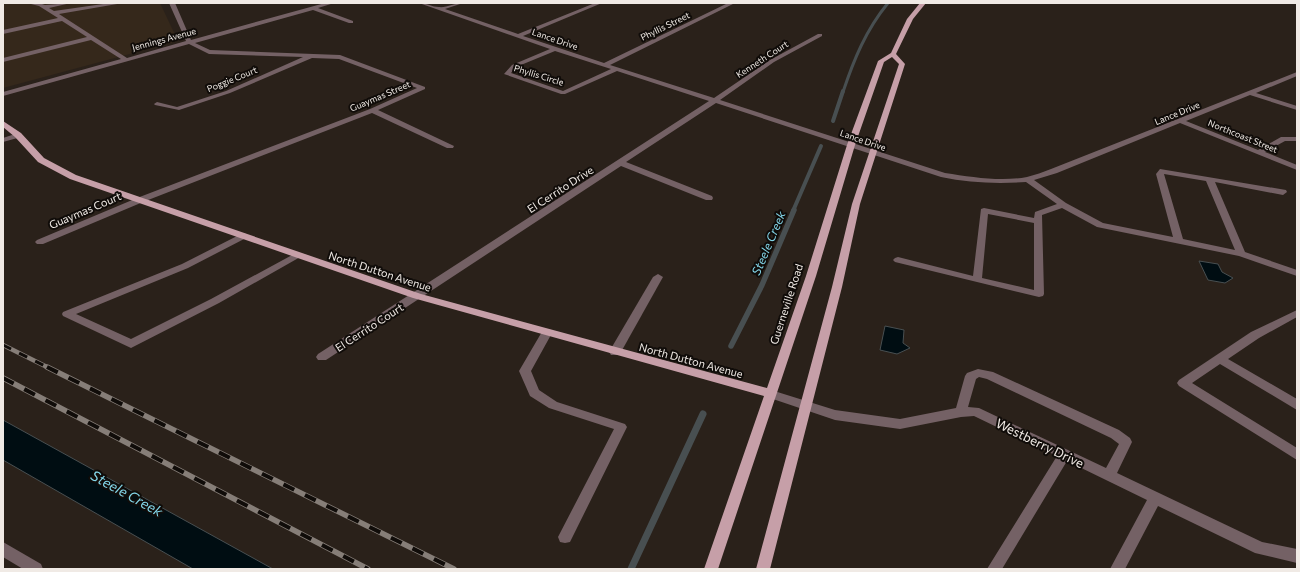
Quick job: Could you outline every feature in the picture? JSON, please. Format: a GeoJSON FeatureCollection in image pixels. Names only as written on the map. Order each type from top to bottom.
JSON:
{"type":"FeatureCollection","features":[{"type":"Feature","properties":{"kind":"main road","name":"Guerneville Road"},"geometry":{"type":"LineString","coordinates":[[711,569],[811,276],[852,146],[881,61],[894,54],[910,19],[923,3]]}},
{"type":"Feature","properties":{"kind":"main road"},"geometry":{"type":"LineString","coordinates":[[763,569],[807,405],[856,204],[902,64],[894,54]]}},
{"type":"Feature","properties":{"kind":"main road","name":"North Dutton Avenue"},"geometry":{"type":"LineString","coordinates":[[3,123],[18,135],[41,160],[73,177],[297,256],[417,296],[771,394]]}},
{"type":"Feature","properties":{"kind":"street"},"geometry":{"type":"LineString","coordinates":[[30,3],[43,7],[125,59]]}},
{"type":"Feature","properties":{"kind":"street"},"geometry":{"type":"LineString","coordinates":[[43,7],[68,3]]}},
{"type":"Feature","properties":{"kind":"street"},"geometry":{"type":"LineString","coordinates":[[54,14],[120,3]]}},
{"type":"Feature","properties":{"kind":"street"},"geometry":{"type":"LineString","coordinates":[[172,3],[189,42]]}},
{"type":"Feature","properties":{"kind":"street","name":"Jennings Avenue"},"geometry":{"type":"LineString","coordinates":[[3,94],[331,3]]}},
{"type":"Feature","properties":{"kind":"street","name":"Lance Drive"},"geometry":{"type":"LineString","coordinates":[[422,3],[555,49],[944,175],[992,181],[1028,179],[1054,171],[1297,74]]}},
{"type":"Feature","properties":{"kind":"street"},"geometry":{"type":"LineString","coordinates":[[440,9],[460,3]]}},
{"type":"Feature","properties":{"kind":"street"},"geometry":{"type":"LineString","coordinates":[[519,36],[600,3]]}},
{"type":"Feature","properties":{"kind":"street","name":"Phyllis Street"},"geometry":{"type":"LineString","coordinates":[[605,65],[732,3]]}},
{"type":"Feature","properties":{"kind":"street"},"geometry":{"type":"LineString","coordinates":[[313,8],[352,22]]}},
{"type":"Feature","properties":{"kind":"street"},"geometry":{"type":"LineString","coordinates":[[3,32],[62,19]]}},
{"type":"Feature","properties":{"kind":"street","name":"Kenneth Court"},"geometry":{"type":"LineString","coordinates":[[716,100],[772,61],[820,35]]}},
{"type":"Feature","properties":{"kind":"street"},"geometry":{"type":"LineString","coordinates":[[3,60],[92,38]]}},
{"type":"Feature","properties":{"kind":"street","name":"Guaymas Street"},"geometry":{"type":"LineString","coordinates":[[140,200],[372,110],[423,88],[340,57],[209,52],[189,42]]}},
{"type":"Feature","properties":{"kind":"street","name":"Phyllis Circle"},"geometry":{"type":"LineString","coordinates":[[555,49],[514,66],[506,74],[563,93],[617,69]]}},
{"type":"Feature","properties":{"kind":"street","name":"Poggie Court"},"geometry":{"type":"LineString","coordinates":[[157,104],[176,109],[228,92],[312,56]]}},
{"type":"Feature","properties":{"kind":"street"},"geometry":{"type":"LineString","coordinates":[[1251,93],[1297,108]]}},
{"type":"Feature","properties":{"kind":"street","name":"El Cerrito Drive"},"geometry":{"type":"LineString","coordinates":[[417,296],[716,100]]}},
{"type":"Feature","properties":{"kind":"street"},"geometry":{"type":"LineString","coordinates":[[372,110],[450,146]]}},
{"type":"Feature","properties":{"kind":"street","name":"Northcoast Street"},"geometry":{"type":"LineString","coordinates":[[1181,121],[1297,168]]}},
{"type":"Feature","properties":{"kind":"street"},"geometry":{"type":"LineString","coordinates":[[3,140],[18,135]]}},
{"type":"Feature","properties":{"kind":"street"},"geometry":{"type":"LineString","coordinates":[[1258,153],[1284,139],[1297,139]]}},
{"type":"Feature","properties":{"kind":"street"},"geometry":{"type":"LineString","coordinates":[[621,163],[709,198]]}},
{"type":"Feature","properties":{"kind":"street"},"geometry":{"type":"LineString","coordinates":[[1179,241],[1160,174],[1163,171],[1282,192]]}},
{"type":"Feature","properties":{"kind":"street"},"geometry":{"type":"LineString","coordinates":[[1028,179],[1063,205],[1100,225],[1241,254],[1297,273]]}},
{"type":"Feature","properties":{"kind":"street"},"geometry":{"type":"LineString","coordinates":[[1209,179],[1241,254]]}},
{"type":"Feature","properties":{"kind":"street","name":"Guaymas Court"},"geometry":{"type":"LineString","coordinates":[[40,242],[140,200]]}},
{"type":"Feature","properties":{"kind":"street"},"geometry":{"type":"LineString","coordinates":[[898,260],[958,274],[992,285],[1039,294],[1038,214],[1063,205]]}},
{"type":"Feature","properties":{"kind":"street"},"geometry":{"type":"LineString","coordinates":[[977,280],[984,211],[1038,221]]}},
{"type":"Feature","properties":{"kind":"street"},"geometry":{"type":"LineString","coordinates":[[242,236],[185,266],[67,314],[131,344],[215,301],[297,256]]}},
{"type":"Feature","properties":{"kind":"street"},"geometry":{"type":"LineString","coordinates":[[615,352],[658,277]]}},
{"type":"Feature","properties":{"kind":"street","name":"El Cerrito Court"},"geometry":{"type":"LineString","coordinates":[[322,357],[417,296]]}},
{"type":"Feature","properties":{"kind":"street"},"geometry":{"type":"LineString","coordinates":[[1297,313],[1255,335],[1183,383],[1297,455]]}},
{"type":"Feature","properties":{"kind":"street"},"geometry":{"type":"LineString","coordinates":[[547,333],[525,371],[534,393],[553,405],[622,427],[565,537]]}},
{"type":"Feature","properties":{"kind":"street"},"geometry":{"type":"LineString","coordinates":[[1220,359],[1297,405]]}},
{"type":"Feature","properties":{"kind":"street"},"geometry":{"type":"LineString","coordinates":[[961,412],[971,376],[978,373],[989,375],[1115,434],[1126,442],[1109,476]]}},
{"type":"Feature","properties":{"kind":"street","name":"Westberry Drive"},"geometry":{"type":"LineString","coordinates":[[771,394],[835,415],[900,424],[961,412],[975,411],[1260,548],[1297,556]]}},
{"type":"Feature","properties":{"kind":"street"},"geometry":{"type":"LineString","coordinates":[[994,569],[1065,454]]}},
{"type":"Feature","properties":{"kind":"street"},"geometry":{"type":"LineString","coordinates":[[1117,569],[1155,498]]}},
{"type":"Feature","properties":{"kind":"street"},"geometry":{"type":"LineString","coordinates":[[3,549],[36,569]]}},
{"type":"Feature","properties":{"kind":"shaded area"},"geometry":{"type":"Polygon","coordinates":[[[3,3],[160,3],[178,41],[3,88],[3,3]]]}},
{"type":"Feature","properties":{"kind":"water"},"geometry":{"type":"Polygon","coordinates":[[[1199,261],[1218,264],[1222,272],[1233,278],[1225,283],[1208,280],[1199,261]]]}},
{"type":"Feature","properties":{"kind":"water"},"geometry":{"type":"Polygon","coordinates":[[[885,326],[904,330],[903,343],[910,348],[897,354],[880,350],[885,326]]]}},
{"type":"Feature","properties":{"kind":"water"},"geometry":{"type":"Polygon","coordinates":[[[3,420],[273,569],[193,569],[3,460],[3,420]]]}},
{"type":"Feature","properties":{"kind":"waterway","name":"Steele Creek"},"geometry":{"type":"LineString","coordinates":[[843,92],[861,45],[880,13],[888,3]]}},
{"type":"Feature","properties":{"kind":"waterway","name":"Steele Creek"},"geometry":{"type":"LineString","coordinates":[[833,121],[843,91]]}},
{"type":"Feature","properties":{"kind":"waterway","name":"Steele Creek"},"geometry":{"type":"LineString","coordinates":[[793,211],[821,146]]}},
{"type":"Feature","properties":{"kind":"waterway","name":"Steele Creek"},"geometry":{"type":"LineString","coordinates":[[731,346],[762,285],[794,210]]}},
{"type":"Feature","properties":{"kind":"waterway","name":"Steele Creek"},"geometry":{"type":"LineString","coordinates":[[631,569],[703,414]]}},
{"type":"Feature","properties":{"kind":"railway"},"geometry":{"type":"LineString","coordinates":[[3,345],[47,367]]}},
{"type":"Feature","properties":{"kind":"railway"},"geometry":{"type":"LineString","coordinates":[[47,367],[454,569]]}},
{"type":"Feature","properties":{"kind":"railway"},"geometry":{"type":"LineString","coordinates":[[3,378],[368,569]]}}]}
